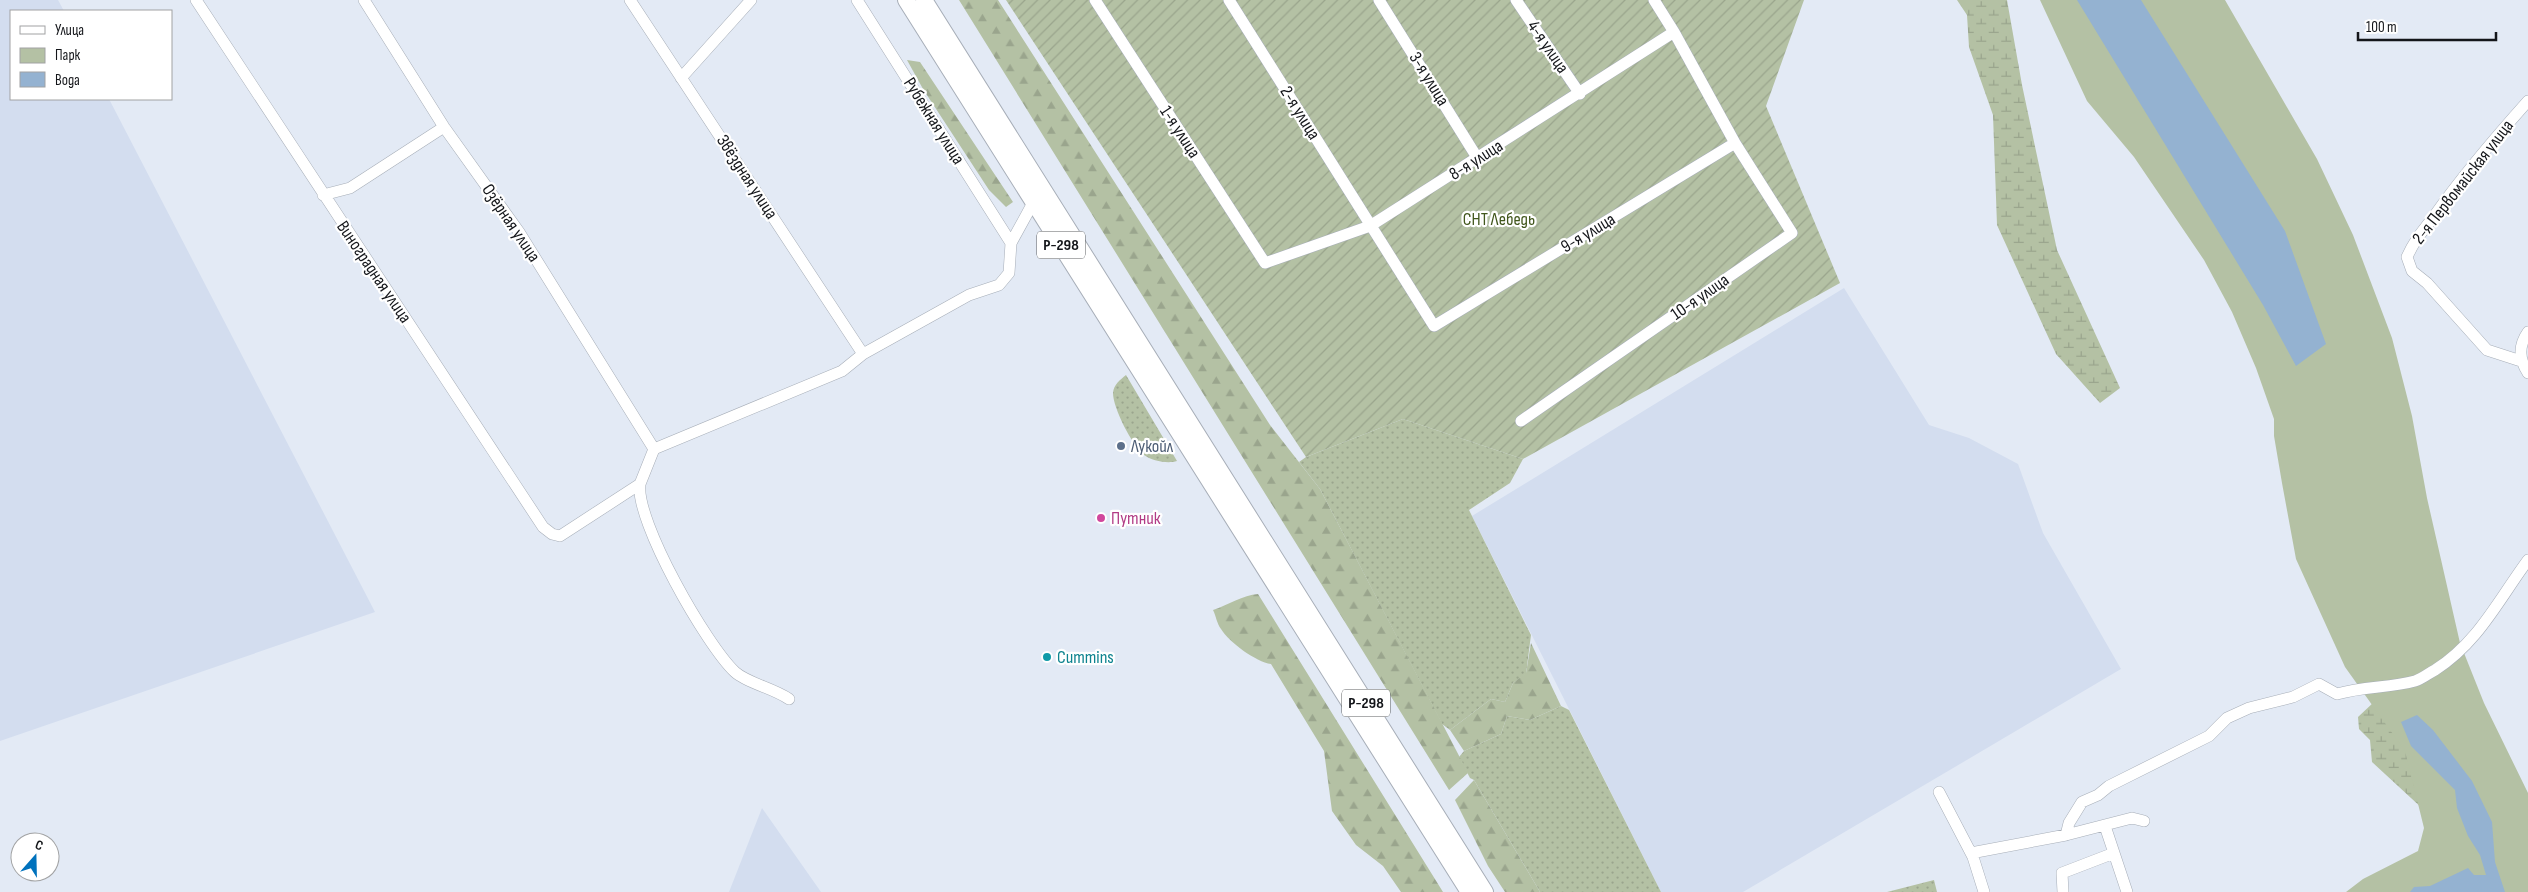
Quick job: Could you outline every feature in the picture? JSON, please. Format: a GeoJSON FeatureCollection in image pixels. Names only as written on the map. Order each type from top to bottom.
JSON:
{"type":"FeatureCollection","features":[{"type":"Feature","properties":{"kind":"highway","name":"Р-298"},"geometry":{"type":"LineString","coordinates":[[906,0],[1469,892]]}},
{"type":"Feature","properties":{"kind":"highway","name":"Р-298"},"geometry":{"type":"LineString","coordinates":[[924,0],[1485,892]]}},
{"type":"Feature","properties":{"kind":"highway"},"geometry":{"type":"LineString","coordinates":[[1129,352],[1133,346],[1140,350],[1185,422],[1201,441]]}},
{"type":"Feature","properties":{"kind":"highway"},"geometry":{"type":"LineString","coordinates":[[1234,518],[1249,530],[1301,608],[1304,609],[1305,605]]}},
{"type":"Feature","properties":{"kind":"street","name":"Виноградная улица"},"geometry":{"type":"LineString","coordinates":[[196,0],[543,527],[552,534],[560,536],[640,484]]}},
{"type":"Feature","properties":{"kind":"street","name":"Озёрная улица"},"geometry":{"type":"LineString","coordinates":[[364,0],[444,127],[519,232],[654,449]]}},
{"type":"Feature","properties":{"kind":"street","name":"Звёздная улица"},"geometry":{"type":"LineString","coordinates":[[630,0],[863,354]]}},
{"type":"Feature","properties":{"kind":"street"},"geometry":{"type":"LineString","coordinates":[[681,78],[751,0]]}},
{"type":"Feature","properties":{"kind":"street","name":"Рубежная улица"},"geometry":{"type":"LineString","coordinates":[[857,0],[1011,243]]}},
{"type":"Feature","properties":{"kind":"street","name":"1-я улица"},"geometry":{"type":"LineString","coordinates":[[1095,0],[1265,264]]}},
{"type":"Feature","properties":{"kind":"street","name":"2-я улица"},"geometry":{"type":"LineString","coordinates":[[1230,0],[1370,226]]}},
{"type":"Feature","properties":{"kind":"street","name":"3-я улица"},"geometry":{"type":"LineString","coordinates":[[1379,0],[1478,159]]}},
{"type":"Feature","properties":{"kind":"street","name":"4-я улица"},"geometry":{"type":"LineString","coordinates":[[1516,0],[1580,94]]}},
{"type":"Feature","properties":{"kind":"street"},"geometry":{"type":"LineString","coordinates":[[1654,0],[1674,32],[1735,143]]}},
{"type":"Feature","properties":{"kind":"street","name":"8-я улица"},"geometry":{"type":"LineString","coordinates":[[1265,264],[1370,226],[1580,94],[1674,32]]}},
{"type":"Feature","properties":{"kind":"street","name":"2-я Первомайская улица"},"geometry":{"type":"LineString","coordinates":[[2521,361],[2487,350],[2428,283],[2412,271],[2406,257],[2415,238],[2426,227],[2456,185],[2528,101]]}},
{"type":"Feature","properties":{"kind":"street"},"geometry":{"type":"LineString","coordinates":[[323,195],[350,188],[444,127]]}},
{"type":"Feature","properties":{"kind":"street","name":"9-я улица"},"geometry":{"type":"LineString","coordinates":[[1370,226],[1434,326],[1735,143]]}},
{"type":"Feature","properties":{"kind":"street","name":"10-я улица"},"geometry":{"type":"LineString","coordinates":[[1520,421],[1792,233],[1735,143]]}},
{"type":"Feature","properties":{"kind":"street"},"geometry":{"type":"LineString","coordinates":[[789,699],[765,685],[742,678],[726,663],[683,595],[657,544],[640,502],[640,484],[654,449],[842,371],[863,354],[969,295],[999,285],[1009,273],[1011,243],[1034,201]]}},
{"type":"Feature","properties":{"kind":"street"},"geometry":{"type":"LineString","coordinates":[[2528,332],[2521,341],[2521,361],[2528,373]]}},
{"type":"Feature","properties":{"kind":"street"},"geometry":{"type":"LineString","coordinates":[[2066,835],[2068,822],[2082,802],[2157,761],[2209,736],[2228,718],[2249,708],[2293,697],[2319,684],[2337,694],[2358,688],[2400,685],[2418,680],[2446,663],[2481,630],[2528,560]]}},
{"type":"Feature","properties":{"kind":"street"},"geometry":{"type":"LineString","coordinates":[[1939,792],[1971,853],[1984,892]]}},
{"type":"Feature","properties":{"kind":"street"},"geometry":{"type":"LineString","coordinates":[[1971,853],[2066,835],[2078,830],[2105,826],[2132,818],[2144,821]]}},
{"type":"Feature","properties":{"kind":"street"},"geometry":{"type":"LineString","coordinates":[[2105,826],[2127,892]]}},
{"type":"Feature","properties":{"kind":"street"},"geometry":{"type":"LineString","coordinates":[[2063,892],[2062,873],[2114,853]]}},
{"type":"Feature","properties":{"kind":"shaded area"},"geometry":{"type":"Polygon","coordinates":[[[0,0],[58,0],[63,10],[10,10],[10,100],[110,100],[375,612],[0,741],[0,0]]]}},
{"type":"Feature","properties":{"kind":"shaded area"},"geometry":{"type":"Polygon","coordinates":[[[1844,288],[1929,425],[1969,438],[2018,464],[2043,533],[2121,669],[1743,892],[1661,892],[1472,516],[1844,288]]]}},
{"type":"Feature","properties":{"kind":"shaded area"},"geometry":{"type":"Polygon","coordinates":[[[762,808],[821,892],[729,892],[762,808]]]}},
{"type":"Feature","properties":{"kind":"green space"},"geometry":{"type":"Polygon","coordinates":[[[959,0],[998,0],[1270,425],[1320,489],[1468,773],[1449,790],[959,0]]]}},
{"type":"Feature","properties":{"kind":"green space","name":"СНТ Лебедь"},"geometry":{"type":"Polygon","coordinates":[[[1006,0],[1804,0],[1766,106],[1840,283],[1523,459],[1403,419],[1306,457],[1006,0]]]}},
{"type":"Feature","properties":{"kind":"green space"},"geometry":{"type":"Polygon","coordinates":[[[1957,0],[2007,0],[2022,85],[2057,250],[2120,388],[2100,403],[2056,354],[1997,225],[1993,115],[1969,47],[1967,15],[1957,0]]]}},
{"type":"Feature","properties":{"kind":"green space"},"geometry":{"type":"Polygon","coordinates":[[[2040,0],[2225,0],[2317,159],[2353,235],[2392,338],[2412,416],[2427,498],[2460,643],[2484,703],[2528,793],[2528,892],[2346,892],[2363,879],[2418,851],[2424,828],[2405,751],[2345,667],[2296,559],[2274,436],[2274,419],[2256,368],[2232,312],[2204,260],[2134,157],[2087,101],[2040,0]]]}},
{"type":"Feature","properties":{"kind":"green space"},"geometry":{"type":"Polygon","coordinates":[[[907,60],[920,62],[1013,202],[1006,207],[989,190],[923,89],[907,60]]]}},
{"type":"Feature","properties":{"kind":"green space"},"geometry":{"type":"Polygon","coordinates":[[[1126,375],[1177,461],[1165,462],[1147,457],[1139,450],[1129,435],[1116,408],[1113,393],[1116,385],[1126,375]]]}},
{"type":"Feature","properties":{"kind":"green space"},"geometry":{"type":"Polygon","coordinates":[[[1403,419],[1523,459],[1510,483],[1469,510],[1531,635],[1526,674],[1513,683],[1505,702],[1491,699],[1450,730],[1442,724],[1320,489],[1299,462],[1306,457],[1403,419]]]}},
{"type":"Feature","properties":{"kind":"green space"},"geometry":{"type":"Polygon","coordinates":[[[1258,594],[1443,892],[1401,892],[1383,866],[1356,845],[1332,811],[1324,751],[1271,664],[1258,660],[1230,640],[1220,627],[1213,610],[1241,598],[1258,594]]]}},
{"type":"Feature","properties":{"kind":"green space"},"geometry":{"type":"Polygon","coordinates":[[[1531,643],[1561,706],[1530,720],[1507,716],[1501,734],[1464,751],[1450,730],[1491,699],[1505,702],[1513,683],[1526,673],[1531,643]]]}},
{"type":"Feature","properties":{"kind":"green space"},"geometry":{"type":"Polygon","coordinates":[[[2374,702],[2528,892],[2443,873],[2424,810],[2372,762],[2370,740],[2359,729],[2358,717],[2374,702]]]}},
{"type":"Feature","properties":{"kind":"green space"},"geometry":{"type":"Polygon","coordinates":[[[1561,706],[1569,710],[1661,892],[1540,892],[1474,780],[1470,778],[1459,757],[1464,751],[1501,734],[1507,716],[1530,720],[1561,706]]]}},
{"type":"Feature","properties":{"kind":"green space"},"geometry":{"type":"Polygon","coordinates":[[[1474,780],[1540,892],[1505,892],[1488,866],[1455,800],[1474,780]]]}},
{"type":"Feature","properties":{"kind":"green space"},"geometry":{"type":"Polygon","coordinates":[[[1934,880],[1937,892],[1887,892],[1934,880]]]}},
{"type":"Feature","properties":{"kind":"water"},"geometry":{"type":"Polygon","coordinates":[[[2077,0],[2141,0],[2285,231],[2326,344],[2296,366],[2263,305],[2077,0]]]}},
{"type":"Feature","properties":{"kind":"water"},"geometry":{"type":"Polygon","coordinates":[[[2417,715],[2433,730],[2472,781],[2492,822],[2495,862],[2505,892],[2410,892],[2414,887],[2430,886],[2468,868],[2474,875],[2486,875],[2480,855],[2468,836],[2457,808],[2455,790],[2411,746],[2401,722],[2417,715]]]}},
{"type":"Feature","properties":{"kind":"place","name":"Лукойл"},"geometry":{"type":"Point","coordinates":[1121,446]}},
{"type":"Feature","properties":{"kind":"place","name":"Путник"},"geometry":{"type":"Point","coordinates":[1101,518]}},
{"type":"Feature","properties":{"kind":"place","name":"Cummins"},"geometry":{"type":"Point","coordinates":[1047,657]}}]}
